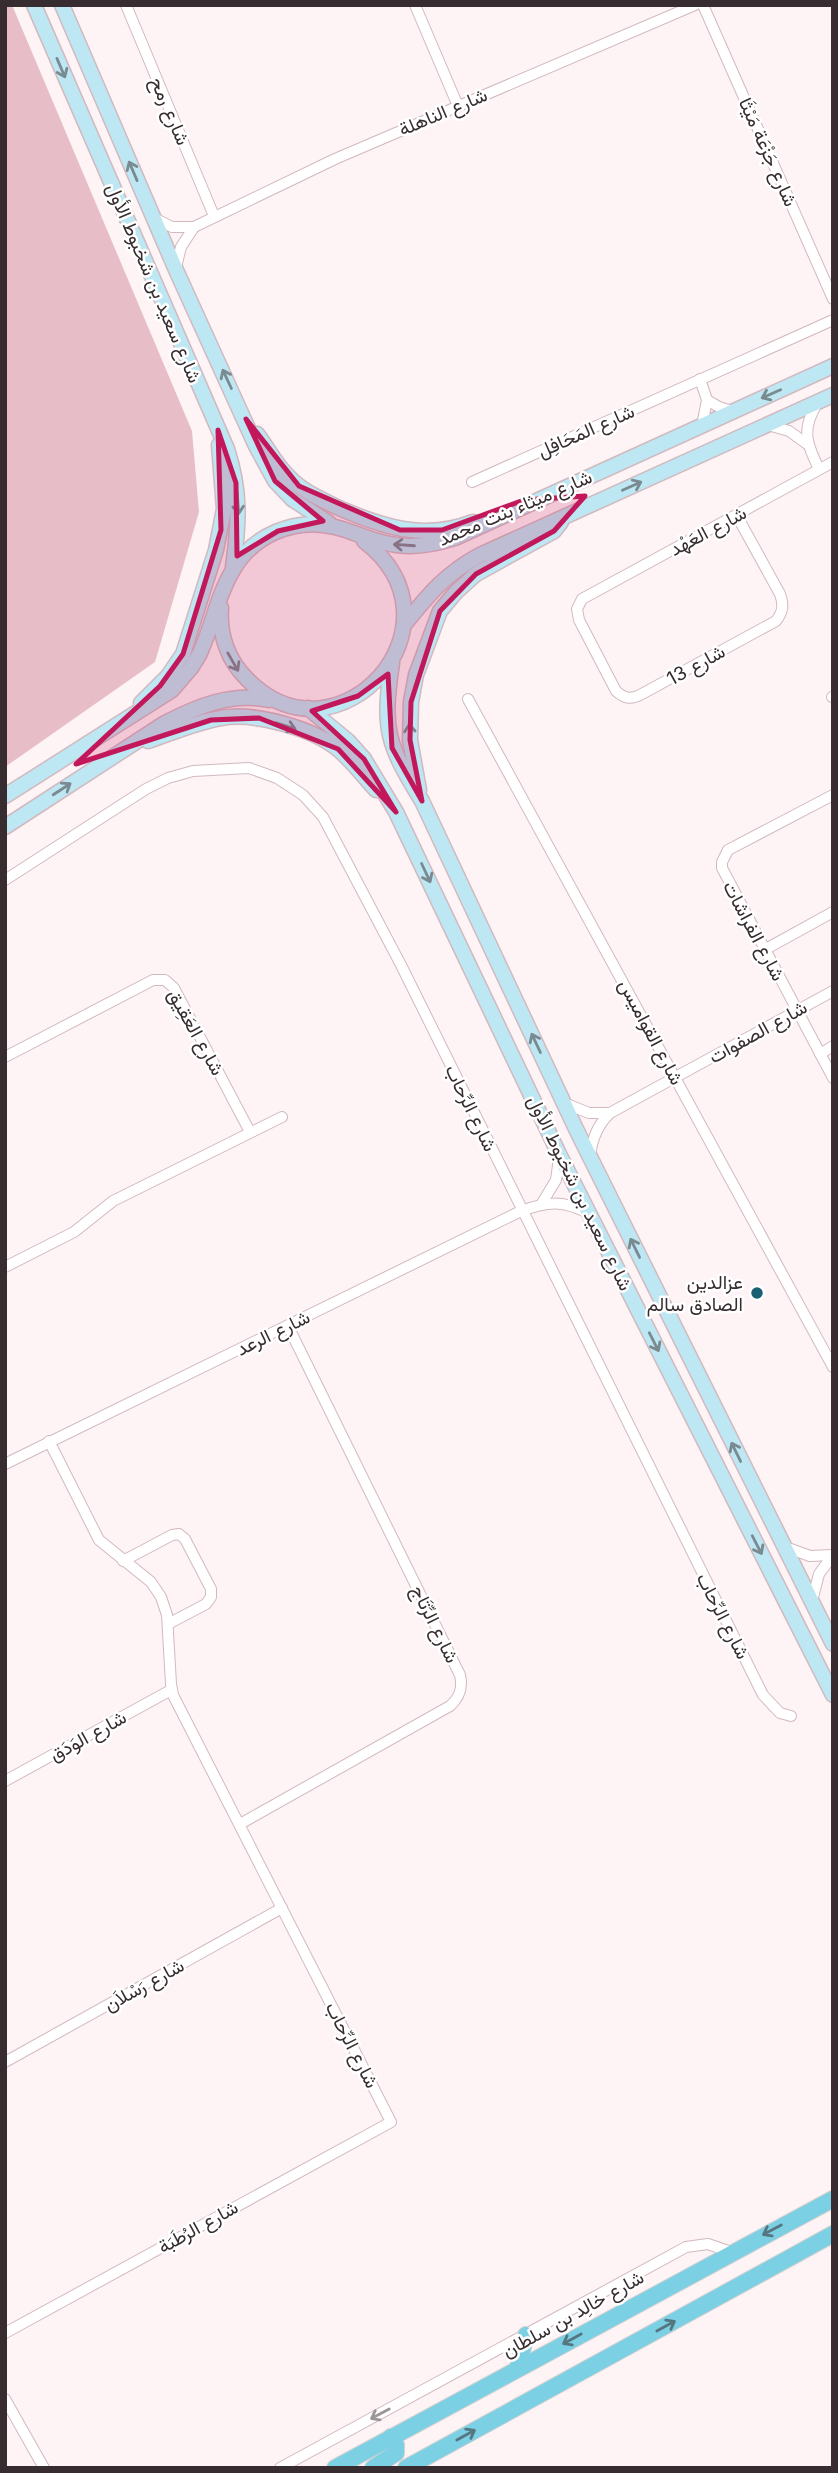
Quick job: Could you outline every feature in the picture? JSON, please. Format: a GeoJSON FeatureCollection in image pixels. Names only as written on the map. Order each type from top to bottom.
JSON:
{"type":"FeatureCollection","features":[{"type":"Feature","properties":{"kind":"main road","name":"شارع سعيد بن شخبوط الأول"},"geometry":{"type":"LineString","coordinates":[[34,5],[233,466],[239,499],[239,525],[233,569]]}},
{"type":"Feature","properties":{"kind":"main road","name":"شارع سعيد بن شخبوط الأول"},"geometry":{"type":"LineString","coordinates":[[62,5],[176,270],[256,446],[275,481],[292,499],[336,527]]}},
{"type":"Feature","properties":{"kind":"main road","name":"شارع ميثاء بنت محمد"},"geometry":{"type":"LineString","coordinates":[[5,796],[160,699],[182,679],[199,655],[233,569],[257,542],[278,531],[314,524],[336,527],[358,536],[396,545],[436,544],[455,538],[833,366]]}},
{"type":"Feature","properties":{"kind":"main road","name":"شارع ميثاء بنت محمد"},"geometry":{"type":"LineString","coordinates":[[404,625],[426,596],[459,566],[569,513],[833,395]]}},
{"type":"Feature","properties":{"kind":"main road"},"geometry":{"type":"LineString","coordinates":[[246,419],[278,464],[299,486],[311,495],[380,525],[411,531],[442,530],[463,526],[516,502],[543,498]]}},
{"type":"Feature","properties":{"kind":"main road"},"geometry":{"type":"LineString","coordinates":[[117,726],[168,676],[188,641],[221,530],[223,488],[218,430]]}},
{"type":"Feature","properties":{"kind":"main road"},"geometry":{"type":"LineString","coordinates":[[422,802],[410,740],[411,702],[416,675],[440,611],[476,573],[554,531],[569,513]]}},
{"type":"Feature","properties":{"kind":"main road"},"geometry":{"type":"LineString","coordinates":[[5,827],[174,718],[213,703],[244,697],[308,708],[334,705],[358,696],[372,686],[392,663],[402,638],[403,598],[394,573],[378,552],[358,536]]}},
{"type":"Feature","properties":{"kind":"main road"},"geometry":{"type":"LineString","coordinates":[[222,596],[220,622],[226,648],[238,671],[257,689],[280,702]]}},
{"type":"Feature","properties":{"kind":"main road","name":"شارع سعيد بن شخبوط الأول"},"geometry":{"type":"LineString","coordinates":[[392,663],[386,713],[388,731],[399,764],[422,802],[564,1103],[833,1644]]}},
{"type":"Feature","properties":{"kind":"main road","name":"شارع سعيد بن شخبوط الأول"},"geometry":{"type":"LineString","coordinates":[[308,708],[348,741],[364,759],[396,812],[559,1154],[833,1695]]}},
{"type":"Feature","properties":{"kind":"main road"},"geometry":{"type":"LineString","coordinates":[[126,748],[225,717],[241,716],[275,722],[311,734],[338,749],[396,812]]}},
{"type":"Feature","properties":{"kind":"main road","name":"شارع خالِد بن سلطان"},"geometry":{"type":"LineString","coordinates":[[335,2468],[833,2199]]}},
{"type":"Feature","properties":{"kind":"main road"},"geometry":{"type":"LineString","coordinates":[[406,2468],[833,2234]]}},
{"type":"Feature","properties":{"kind":"main road"},"geometry":{"type":"LineString","coordinates":[[518,2368],[526,2334]]}},
{"type":"Feature","properties":{"kind":"main road"},"geometry":{"type":"LineString","coordinates":[[373,2468],[396,2453],[396,2445],[391,2437]]}},
{"type":"Feature","properties":{"kind":"street","name":"شارع رمح"},"geometry":{"type":"LineString","coordinates":[[126,5],[214,216]]}},
{"type":"Feature","properties":{"kind":"street"},"geometry":{"type":"LineString","coordinates":[[415,5],[458,106]]}},
{"type":"Feature","properties":{"kind":"street","name":"شارع الناهلة"},"geometry":{"type":"LineString","coordinates":[[194,227],[335,159],[695,5]]}},
{"type":"Feature","properties":{"kind":"street","name":"شارع جَزْعَة مَيْثَا"},"geometry":{"type":"LineString","coordinates":[[704,5],[833,299]]}},
{"type":"Feature","properties":{"kind":"street"},"geometry":{"type":"LineString","coordinates":[[153,217],[172,227],[194,227]]}},
{"type":"Feature","properties":{"kind":"street"},"geometry":{"type":"LineString","coordinates":[[176,270],[181,247],[194,227]]}},
{"type":"Feature","properties":{"kind":"street","name":"شارع المَحَافِل"},"geometry":{"type":"LineString","coordinates":[[472,482],[833,320]]}},
{"type":"Feature","properties":{"kind":"street"},"geometry":{"type":"LineString","coordinates":[[700,379],[707,400],[702,426]]}},
{"type":"Feature","properties":{"kind":"street"},"geometry":{"type":"LineString","coordinates":[[707,400],[732,411]]}},
{"type":"Feature","properties":{"kind":"street"},"geometry":{"type":"LineString","coordinates":[[818,401],[808,422],[807,444],[819,469]]}},
{"type":"Feature","properties":{"kind":"street"},"geometry":{"type":"LineString","coordinates":[[768,425],[789,431],[807,444]]}},
{"type":"Feature","properties":{"kind":"street","name":"شارع العَهْد"},"geometry":{"type":"LineString","coordinates":[[595,591],[833,462]]}},
{"type":"Feature","properties":{"kind":"street","name":"شارع 13"},"geometry":{"type":"LineString","coordinates":[[595,591],[582,598],[577,615],[616,691],[627,698],[634,698],[776,621],[779,616],[783,606],[780,594],[737,516]]}},
{"type":"Feature","properties":{"kind":"street","name":"شارع القواميس"},"geometry":{"type":"LineString","coordinates":[[468,699],[833,1367]]}},
{"type":"Feature","properties":{"kind":"street","name":"شارع الرِّحاب"},"geometry":{"type":"LineString","coordinates":[[5,880],[146,789],[169,778],[194,771],[249,768],[277,778],[310,802],[323,817],[338,843],[763,1695],[779,1713],[791,1716]]}},
{"type":"Feature","properties":{"kind":"street","name":"شارع الفراشات"},"geometry":{"type":"LineString","coordinates":[[833,795],[728,850],[722,862],[723,874],[833,1078]]}},
{"type":"Feature","properties":{"kind":"street"},"geometry":{"type":"LineString","coordinates":[[764,950],[833,912]]}},
{"type":"Feature","properties":{"kind":"street","name":"شارع العَقِيق"},"geometry":{"type":"LineString","coordinates":[[5,1057],[153,980],[165,980],[174,988],[250,1132]]}},
{"type":"Feature","properties":{"kind":"street","name":"شارع الصفوات"},"geometry":{"type":"LineString","coordinates":[[610,1113],[833,991]]}},
{"type":"Feature","properties":{"kind":"street"},"geometry":{"type":"LineString","coordinates":[[820,1054],[833,1046]]}},
{"type":"Feature","properties":{"kind":"street"},"geometry":{"type":"LineString","coordinates":[[564,1103],[589,1113],[610,1113]]}},
{"type":"Feature","properties":{"kind":"street"},"geometry":{"type":"LineString","coordinates":[[590,1156],[597,1129],[610,1113]]}},
{"type":"Feature","properties":{"kind":"street"},"geometry":{"type":"LineString","coordinates":[[5,1267],[74,1232],[113,1201],[282,1117]]}},
{"type":"Feature","properties":{"kind":"street"},"geometry":{"type":"LineString","coordinates":[[559,1154],[556,1180],[542,1203],[567,1205],[590,1214]]}},
{"type":"Feature","properties":{"kind":"street","name":"شارع الرعد"},"geometry":{"type":"LineString","coordinates":[[5,1464],[542,1203]]}},
{"type":"Feature","properties":{"kind":"street","name":"شارع الرِّتَاج"},"geometry":{"type":"LineString","coordinates":[[240,1824],[450,1706],[456,1700],[462,1684],[460,1675],[288,1325]]}},
{"type":"Feature","properties":{"kind":"street","name":"شارع الرِّحاب"},"geometry":{"type":"LineString","coordinates":[[49,1441],[99,1540],[142,1575],[156,1589],[165,1606],[171,1690],[391,2122]]}},
{"type":"Feature","properties":{"kind":"street"},"geometry":{"type":"LineString","coordinates":[[123,1561],[172,1535],[179,1534],[184,1537],[211,1589],[211,1597],[206,1604],[168,1624]]}},
{"type":"Feature","properties":{"kind":"street"},"geometry":{"type":"LineString","coordinates":[[784,1546],[810,1556],[832,1555]]}},
{"type":"Feature","properties":{"kind":"street"},"geometry":{"type":"LineString","coordinates":[[812,1603],[819,1574],[832,1555]]}},
{"type":"Feature","properties":{"kind":"street","name":"شارع الوَدَق"},"geometry":{"type":"LineString","coordinates":[[5,1781],[171,1690]]}},
{"type":"Feature","properties":{"kind":"street","name":"شارع رَسْلاَن"},"geometry":{"type":"LineString","coordinates":[[5,2062],[282,1908]]}},
{"type":"Feature","properties":{"kind":"street","name":"شارع الرُطَبَة"},"geometry":{"type":"LineString","coordinates":[[5,2333],[391,2122]]}},
{"type":"Feature","properties":{"kind":"street"},"geometry":{"type":"LineString","coordinates":[[280,2468],[686,2247],[708,2244],[731,2252]]}},
{"type":"Feature","properties":{"kind":"street"},"geometry":{"type":"LineString","coordinates":[[5,2399],[44,2468]]}},
{"type":"Feature","properties":{"kind":"highlighted area"},"geometry":{"type":"Polygon","coordinates":[[[246,419],[299,486],[400,530],[442,530],[524,500],[585,496],[554,531],[476,574],[440,611],[411,702],[410,740],[422,801],[392,748],[388,674],[358,696],[312,711],[364,759],[396,812],[338,749],[259,718],[211,720],[76,764],[160,686],[183,654],[221,530],[218,430],[236,483],[237,556],[278,531],[323,521],[275,481],[246,419]]]}},
{"type":"Feature","properties":{"kind":"shaded area"},"geometry":{"type":"Polygon","coordinates":[[[5,5],[12,5],[192,431],[199,512],[155,662],[5,767],[5,5]]]}},
{"type":"Feature","properties":{"kind":"place","name":"عزالدين الصادق سالم"},"geometry":{"type":"Point","coordinates":[757,1293]}}]}
